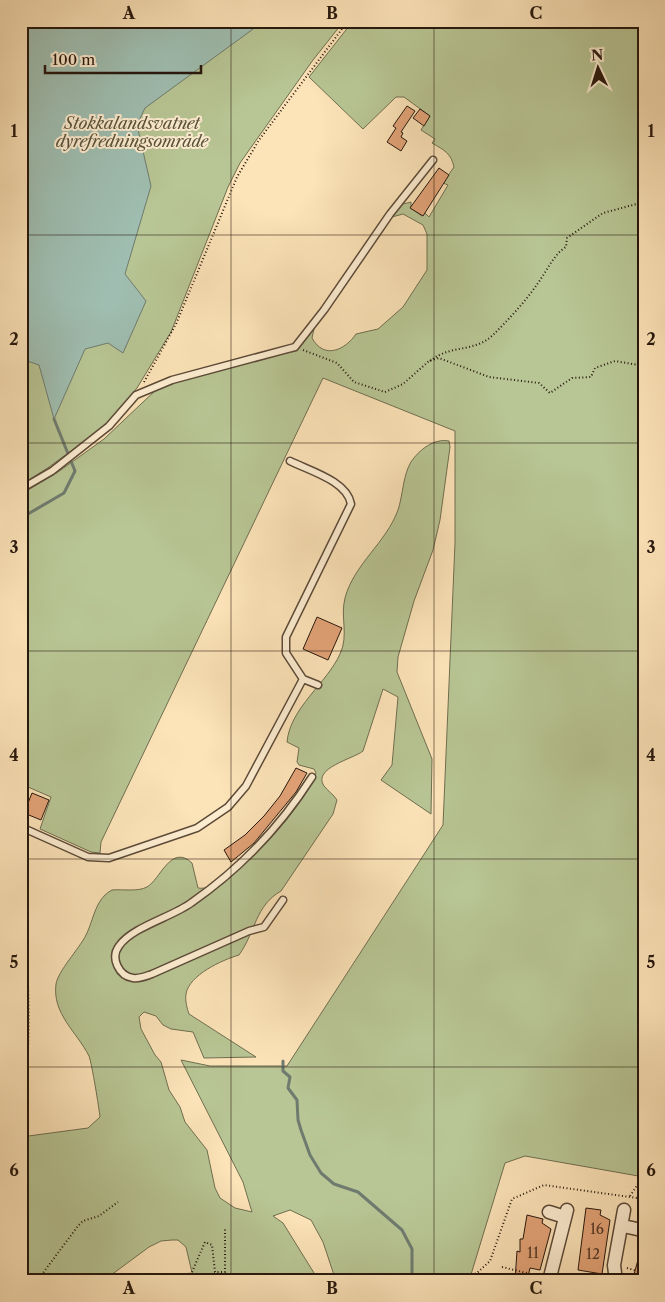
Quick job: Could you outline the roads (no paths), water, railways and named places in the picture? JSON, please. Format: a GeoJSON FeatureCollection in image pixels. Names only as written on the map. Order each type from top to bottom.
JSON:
{"type":"FeatureCollection","features":[{"type":"Feature","properties":{"kind":"street"},"geometry":{"type":"LineString","coordinates":[[616,1281],[614,1265],[624,1210]]}},
{"type":"Feature","properties":{"kind":"street"},"geometry":{"type":"LineString","coordinates":[[549,1212],[566,1213],[549,1280]]}},
{"type":"Feature","properties":{"kind":"street"},"geometry":{"type":"LineString","coordinates":[[622,1226],[636,1228]]}},
{"type":"Feature","properties":{"kind":"lane"},"geometry":{"type":"LineString","coordinates":[[21,489],[52,471],[80,450],[109,426],[136,395],[172,380],[295,347],[319,318],[390,214],[433,160]]}},
{"type":"Feature","properties":{"kind":"lane"},"geometry":{"type":"LineString","coordinates":[[290,461],[342,487],[350,494],[351,504],[335,540],[286,636],[286,652],[303,679],[318,685]]}},
{"type":"Feature","properties":{"kind":"lane"},"geometry":{"type":"LineString","coordinates":[[21,827],[88,857],[110,858],[197,828],[228,807],[246,786],[303,679]]}},
{"type":"Feature","properties":{"kind":"lane"},"geometry":{"type":"LineString","coordinates":[[283,900],[264,927],[249,931],[152,974],[131,978],[125,976],[118,967],[116,956],[122,942],[192,903],[232,870],[275,829],[312,777]]}},
{"type":"Feature","properties":{"kind":"waterway"},"geometry":{"type":"LineString","coordinates":[[21,518],[64,493],[75,471],[54,419]]}},
{"type":"Feature","properties":{"kind":"waterway"},"geometry":{"type":"LineString","coordinates":[[283,1061],[283,1071],[290,1077],[288,1088],[297,1100],[298,1120],[310,1155],[321,1173],[334,1184],[358,1192],[402,1230],[412,1249],[412,1277]]}},
{"type":"Feature","properties":{"kind":"park label","name":"Stokkalandsvatnet dyrefredningsområde"},"geometry":{"type":"Point","coordinates":[132,132]}}]}
